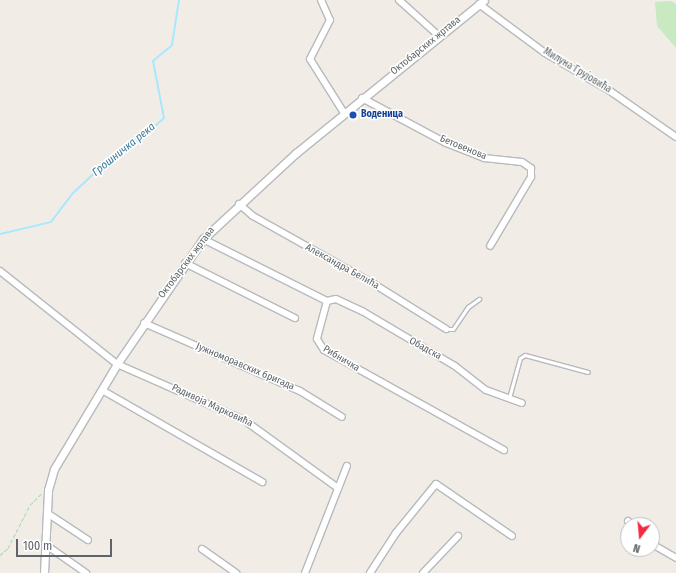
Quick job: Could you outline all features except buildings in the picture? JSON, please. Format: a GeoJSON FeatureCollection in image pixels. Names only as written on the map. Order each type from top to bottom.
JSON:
{"type":"FeatureCollection","features":[{"type":"Feature","properties":{"kind":"street"},"geometry":{"type":"LineString","coordinates":[[321,0],[330,20],[310,58],[344,113]]}},
{"type":"Feature","properties":{"kind":"street"},"geometry":{"type":"LineString","coordinates":[[399,0],[439,36]]}},
{"type":"Feature","properties":{"kind":"street","name":"Октобарских жртава"},"geometry":{"type":"LineString","coordinates":[[44,573],[48,490],[54,469],[117,364],[185,263],[203,239],[239,204],[344,113],[482,2]]}},
{"type":"Feature","properties":{"kind":"street","name":"Милуна Грујовића"},"geometry":{"type":"LineString","coordinates":[[482,2],[546,53],[610,90],[676,137]]}},
{"type":"Feature","properties":{"kind":"street","name":"Бетовенова"},"geometry":{"type":"LineString","coordinates":[[362,98],[452,145],[484,158],[522,162],[531,168],[531,177],[490,246]]}},
{"type":"Feature","properties":{"kind":"street","name":"Александра Белића"},"geometry":{"type":"LineString","coordinates":[[239,204],[253,216],[374,284],[446,329]]}},
{"type":"Feature","properties":{"kind":"street"},"geometry":{"type":"LineString","coordinates":[[203,239],[327,301]]}},
{"type":"Feature","properties":{"kind":"street"},"geometry":{"type":"LineString","coordinates":[[185,263],[295,318]]}},
{"type":"Feature","properties":{"kind":"street","name":"Радивоја Марковића"},"geometry":{"type":"LineString","coordinates":[[0,271],[117,364],[244,420],[338,488]]}},
{"type":"Feature","properties":{"kind":"street","name":"Обадска"},"geometry":{"type":"LineString","coordinates":[[327,301],[336,299],[362,312],[455,366],[486,390],[522,403]]}},
{"type":"Feature","properties":{"kind":"street","name":"Рибничка"},"geometry":{"type":"LineString","coordinates":[[327,301],[317,339],[320,347],[504,450]]}},
{"type":"Feature","properties":{"kind":"street","name":"Јужноморавских бригада"},"geometry":{"type":"LineString","coordinates":[[144,323],[300,391],[342,417]]}},
{"type":"Feature","properties":{"kind":"street"},"geometry":{"type":"LineString","coordinates":[[102,390],[262,482]]}},
{"type":"Feature","properties":{"kind":"street"},"geometry":{"type":"LineString","coordinates":[[305,573],[347,466]]}},
{"type":"Feature","properties":{"kind":"street"},"geometry":{"type":"LineString","coordinates":[[370,573],[396,533],[436,484],[512,536]]}},
{"type":"Feature","properties":{"kind":"street"},"geometry":{"type":"LineString","coordinates":[[47,512],[88,540]]}},
{"type":"Feature","properties":{"kind":"street"},"geometry":{"type":"LineString","coordinates":[[423,573],[458,536]]}},
{"type":"Feature","properties":{"kind":"street"},"geometry":{"type":"LineString","coordinates":[[46,545],[86,573]]}},
{"type":"Feature","properties":{"kind":"street"},"geometry":{"type":"LineString","coordinates":[[202,549],[236,573]]}},
{"type":"Feature","properties":{"kind":"street"},"geometry":{"type":"LineString","coordinates":[[660,549],[676,558]]}},
{"type":"Feature","properties":{"kind":"lane"},"geometry":{"type":"LineString","coordinates":[[446,329],[454,329],[468,307],[479,299]]}},
{"type":"Feature","properties":{"kind":"lane"},"geometry":{"type":"LineString","coordinates":[[509,398],[520,358],[525,355],[588,372]]}},
{"type":"Feature","properties":{"kind":"path"},"geometry":{"type":"LineString","coordinates":[[0,555],[8,548],[30,505],[48,490]]}},
{"type":"Feature","properties":{"kind":"green space"},"geometry":{"type":"Polygon","coordinates":[[[671,1],[676,4],[676,48],[657,26],[655,2],[671,1]]]}},
{"type":"Feature","properties":{"kind":"waterway","name":"Грошничка река"},"geometry":{"type":"LineString","coordinates":[[0,234],[51,222],[72,194],[102,166],[140,139],[164,118],[153,61],[172,45],[179,0]]}},
{"type":"Feature","properties":{"kind":"place","name":"Воденица"},"geometry":{"type":"Point","coordinates":[353,115]}}]}
